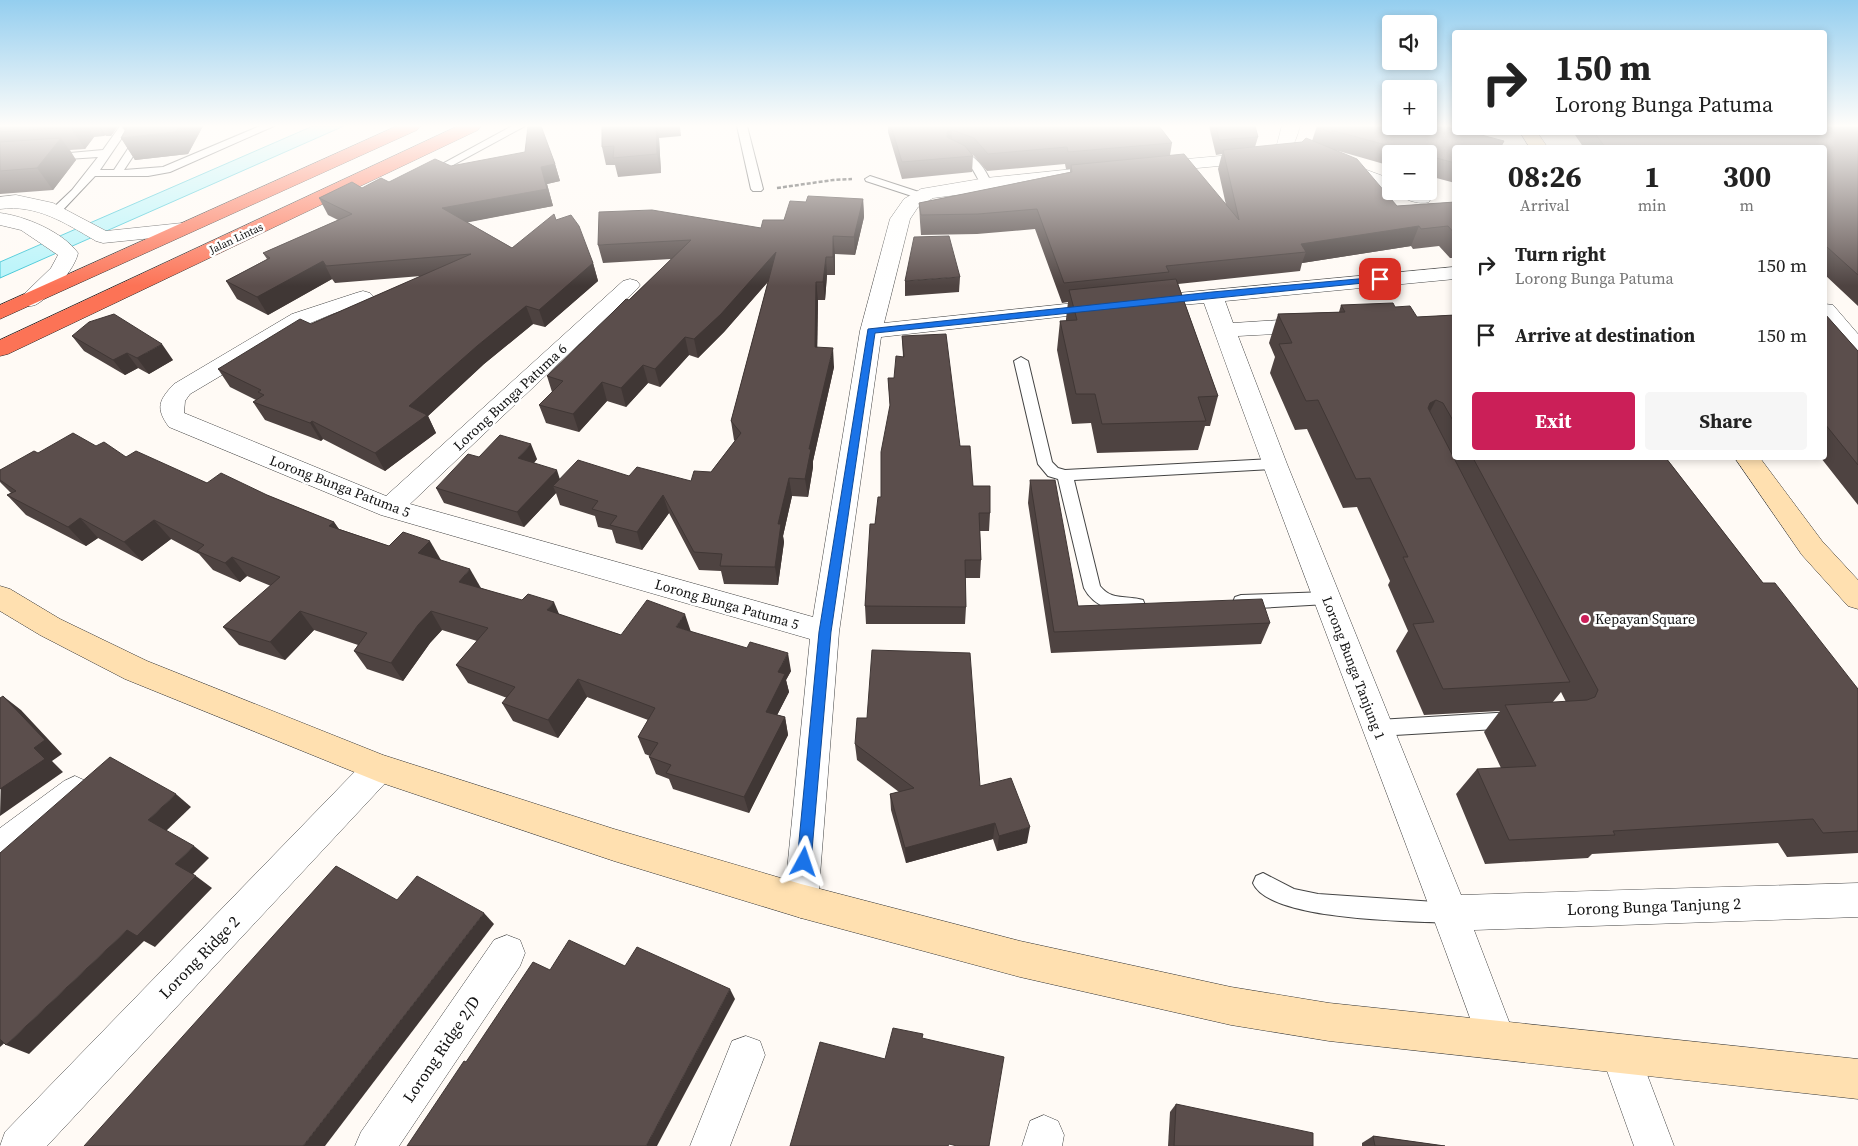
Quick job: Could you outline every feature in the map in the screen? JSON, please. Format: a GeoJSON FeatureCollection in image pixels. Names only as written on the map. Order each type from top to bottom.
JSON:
{"type":"FeatureCollection","features":[{"type":"Feature","properties":{"kind":"highway"},"geometry":{"type":"LineString","coordinates":[[0,313],[292,179]]}},
{"type":"Feature","properties":{"kind":"highway","name":"Jalan Lintas"},"geometry":{"type":"LineString","coordinates":[[0,349],[360,179]]}},
{"type":"Feature","properties":{"kind":"highway"},"geometry":{"type":"LineString","coordinates":[[0,313],[75,290],[109,275],[142,283]]}},
{"type":"Feature","properties":{"kind":"street"},"geometry":{"type":"LineString","coordinates":[[801,901],[825,632],[871,331],[900,219],[911,203],[921,196],[937,190],[1033,179]]}},
{"type":"Feature","properties":{"kind":"street"},"geometry":{"type":"LineString","coordinates":[[0,203],[16,202],[46,207],[78,222],[103,237],[182,229]]}},
{"type":"Feature","properties":{"kind":"street"},"geometry":{"type":"LineString","coordinates":[[0,219],[14,221],[45,235],[68,252],[67,260],[61,269],[29,300]]}},
{"type":"Feature","properties":{"kind":"street"},"geometry":{"type":"LineString","coordinates":[[871,331],[1212,295],[1452,272]]}},
{"type":"Feature","properties":{"kind":"street","name":"Lorong Bunga Patuma 6"},"geometry":{"type":"LineString","coordinates":[[390,508],[630,285]]}},
{"type":"Feature","properties":{"kind":"street","name":"Lorong Bunga Tanjung 1"},"geometry":{"type":"LineString","coordinates":[[1212,295],[1274,464],[1450,913],[1497,1040]]}},
{"type":"Feature","properties":{"kind":"street","name":"Lorong Bunga Patuma 5"},"geometry":{"type":"LineString","coordinates":[[363,298],[324,309],[276,332],[182,389],[173,399],[172,414],[177,421],[390,508],[825,632]]}},
{"type":"Feature","properties":{"kind":"street"},"geometry":{"type":"LineString","coordinates":[[1827,312],[1858,348]]}},
{"type":"Feature","properties":{"kind":"street"},"geometry":{"type":"LineString","coordinates":[[1226,330],[1335,324]]}},
{"type":"Feature","properties":{"kind":"street"},"geometry":{"type":"LineString","coordinates":[[1748,460],[1812,548],[1858,598]]}},
{"type":"Feature","properties":{"kind":"street"},"geometry":{"type":"LineString","coordinates":[[0,597],[50,627],[136,670],[379,768],[614,845],[801,901],[1020,959],[1231,1006],[1329,1022],[1858,1079]]}},
{"type":"Feature","properties":{"kind":"street","name":"Lorong Ridge 2"},"geometry":{"type":"LineString","coordinates":[[19,1146],[379,768]]}},
{"type":"Feature","properties":{"kind":"street"},"geometry":{"type":"LineString","coordinates":[[0,848],[88,780]]}},
{"type":"Feature","properties":{"kind":"street","name":"Lorong Bunga Tanjung 2"},"geometry":{"type":"LineString","coordinates":[[1450,913],[1858,900]]}},
{"type":"Feature","properties":{"kind":"street","name":"Lorong Ridge 2/D"},"geometry":{"type":"LineString","coordinates":[[375,1146],[506,953]]}},
{"type":"Feature","properties":{"kind":"street"},"geometry":{"type":"LineString","coordinates":[[1620,1054],[1654,1146]]}},
{"type":"Feature","properties":{"kind":"street"},"geometry":{"type":"LineString","coordinates":[[710,1146],[746,1055]]}},
{"type":"Feature","properties":{"kind":"lane"},"geometry":{"type":"LineString","coordinates":[[56,211],[87,179]]}},
{"type":"Feature","properties":{"kind":"lane"},"geometry":{"type":"LineString","coordinates":[[413,182],[418,179]]}},
{"type":"Feature","properties":{"kind":"lane"},"geometry":{"type":"LineString","coordinates":[[755,179],[757,189]]}},
{"type":"Feature","properties":{"kind":"lane"},"geometry":{"type":"LineString","coordinates":[[871,179],[921,196]]}},
{"type":"Feature","properties":{"kind":"lane"},"geometry":{"type":"LineString","coordinates":[[984,179],[986,184]]}},
{"type":"Feature","properties":{"kind":"lane"},"geometry":{"type":"LineString","coordinates":[[1021,361],[1045,464],[1053,472],[1065,475],[1274,464]]}},
{"type":"Feature","properties":{"kind":"lane"},"geometry":{"type":"LineString","coordinates":[[1065,475],[1092,588],[1101,599],[1117,605],[1155,604]]}},
{"type":"Feature","properties":{"kind":"lane"},"geometry":{"type":"LineString","coordinates":[[1222,602],[1327,598]]}},
{"type":"Feature","properties":{"kind":"lane"},"geometry":{"type":"LineString","coordinates":[[1378,728],[1534,719]]}},
{"type":"Feature","properties":{"kind":"lane"},"geometry":{"type":"LineString","coordinates":[[1263,883],[1291,898],[1318,904],[1450,913]]}},
{"type":"Feature","properties":{"kind":"path"},"geometry":{"type":"LineString","coordinates":[[757,189],[798,186],[827,179]]}},
{"type":"Feature","properties":{"kind":"water"},"geometry":{"type":"Polygon","coordinates":[[[190,179],[223,179],[0,278],[0,262],[190,179]]]}},
{"type":"Feature","properties":{"kind":"building"},"geometry":{"type":"Polygon","coordinates":[[[378,179],[389,182],[394,179],[544,179],[547,189],[442,208],[512,248],[554,214],[556,220],[571,215],[579,226],[593,263],[539,310],[526,306],[477,346],[409,406],[427,415],[375,453],[312,421],[310,423],[253,402],[264,395],[258,392],[261,390],[218,369],[300,319],[311,324],[471,254],[326,266],[323,261],[257,297],[226,281],[270,258],[263,253],[352,214],[319,198],[352,182],[362,188],[378,179]]]}},
{"type":"Feature","properties":{"kind":"building"},"geometry":{"type":"Polygon","coordinates":[[[1035,179],[1205,179],[1239,220],[1230,179],[1374,179],[1382,188],[1382,200],[1392,200],[1397,206],[1452,202],[1452,231],[1448,226],[1421,229],[1419,226],[1301,244],[1306,252],[1166,266],[1169,272],[1064,283],[1037,209],[978,214],[921,215],[919,203],[1035,179]]]}},
{"type":"Feature","properties":{"kind":"building"},"geometry":{"type":"Polygon","coordinates":[[[1827,179],[1858,179],[1858,275],[1827,247],[1827,179]]]}},
{"type":"Feature","properties":{"kind":"building"},"geometry":{"type":"Polygon","coordinates":[[[808,196],[863,199],[854,237],[833,236],[833,257],[826,257],[823,282],[816,282],[815,347],[833,348],[809,449],[811,449],[805,479],[789,478],[778,524],[781,524],[775,567],[720,566],[722,554],[694,552],[663,495],[637,532],[610,525],[617,516],[592,509],[598,501],[553,486],[578,460],[629,476],[637,467],[691,481],[694,471],[711,472],[741,433],[731,421],[776,252],[721,314],[694,339],[685,337],[655,369],[643,365],[621,388],[602,382],[573,414],[539,405],[563,381],[547,376],[626,299],[629,300],[691,240],[598,245],[599,212],[652,210],[761,228],[763,220],[784,220],[790,201],[806,202],[808,196]]]}},
{"type":"Feature","properties":{"kind":"building"},"geometry":{"type":"Polygon","coordinates":[[[949,236],[960,277],[905,281],[914,237],[949,236]]]}},
{"type":"Feature","properties":{"kind":"building"},"geometry":{"type":"Polygon","coordinates":[[[1176,279],[1218,396],[1198,397],[1206,421],[1102,424],[1095,394],[1076,394],[1060,321],[1077,320],[1069,290],[1176,279]]]}},
{"type":"Feature","properties":{"kind":"building"},"geometry":{"type":"Polygon","coordinates":[[[1393,303],[1395,307],[1410,306],[1417,317],[1452,315],[1452,419],[1443,403],[1436,400],[1430,403],[1428,408],[1452,454],[1452,460],[1455,460],[1570,682],[1443,689],[1413,624],[1434,622],[1403,557],[1408,557],[1370,478],[1356,479],[1318,400],[1306,401],[1279,344],[1292,343],[1278,314],[1345,312],[1341,305],[1393,303]]]}},
{"type":"Feature","properties":{"kind":"building"},"geometry":{"type":"Polygon","coordinates":[[[114,314],[162,344],[137,358],[127,353],[113,360],[72,336],[89,322],[114,314]]]}},
{"type":"Feature","properties":{"kind":"building"},"geometry":{"type":"Polygon","coordinates":[[[1827,316],[1858,351],[1858,465],[1827,426],[1827,316]]]}},
{"type":"Feature","properties":{"kind":"building"},"geometry":{"type":"Polygon","coordinates":[[[946,334],[960,446],[970,446],[973,486],[990,486],[990,513],[979,513],[981,560],[965,560],[966,607],[865,606],[870,524],[875,524],[878,497],[881,497],[881,452],[890,405],[888,378],[894,378],[896,356],[904,357],[902,336],[946,334]]]}},
{"type":"Feature","properties":{"kind":"building"},"geometry":{"type":"Polygon","coordinates":[[[73,433],[96,446],[104,442],[126,457],[136,451],[207,483],[221,473],[267,495],[334,522],[329,526],[389,546],[403,532],[430,541],[418,553],[470,569],[459,582],[522,600],[528,594],[554,602],[547,610],[621,635],[647,600],[685,614],[676,627],[747,648],[750,642],[788,653],[778,672],[785,674],[766,712],[785,717],[744,797],[666,773],[671,765],[649,757],[658,743],[638,737],[655,708],[578,679],[548,720],[502,703],[515,687],[456,665],[488,628],[431,611],[418,625],[391,663],[354,651],[367,633],[300,611],[270,642],[223,627],[280,577],[232,557],[225,563],[197,551],[204,545],[154,520],[124,542],[80,518],[68,527],[7,495],[16,491],[0,480],[0,470],[34,451],[38,453],[73,433]]]}},
{"type":"Feature","properties":{"kind":"building"},"geometry":{"type":"Polygon","coordinates":[[[500,435],[531,444],[518,458],[557,470],[517,512],[436,488],[468,454],[479,457],[500,435]]]}},
{"type":"Feature","properties":{"kind":"building","name":"Kepayan Square"},"geometry":{"type":"Polygon","coordinates":[[[1474,460],[1668,460],[1763,583],[1775,583],[1858,689],[1858,831],[1823,833],[1813,819],[1613,831],[1615,835],[1509,840],[1477,769],[1536,766],[1505,705],[1587,700],[1595,697],[1598,690],[1474,460]]]}},
{"type":"Feature","properties":{"kind":"building"},"geometry":{"type":"Polygon","coordinates":[[[1030,480],[1055,480],[1078,606],[1262,599],[1270,623],[1054,632],[1030,480]]]}},
{"type":"Feature","properties":{"kind":"building"},"geometry":{"type":"Polygon","coordinates":[[[872,650],[970,653],[980,786],[1011,778],[1030,827],[999,836],[995,823],[905,848],[890,794],[914,788],[855,744],[857,718],[867,718],[872,650]]]}},
{"type":"Feature","properties":{"kind":"building"},"geometry":{"type":"Polygon","coordinates":[[[3,696],[45,740],[34,748],[45,759],[0,789],[0,698],[3,696]]]}},
{"type":"Feature","properties":{"kind":"building"},"geometry":{"type":"Polygon","coordinates":[[[110,757],[176,794],[148,820],[194,846],[175,864],[196,876],[137,936],[127,930],[6,1045],[0,1039],[0,853],[110,757]]]}},
{"type":"Feature","properties":{"kind":"building"},"geometry":{"type":"Polygon","coordinates":[[[336,866],[397,900],[417,876],[484,913],[303,1146],[84,1146],[336,866]]]}},
{"type":"Feature","properties":{"kind":"building"},"geometry":{"type":"Polygon","coordinates":[[[569,940],[625,966],[637,947],[730,989],[646,1146],[407,1146],[533,962],[550,970],[569,940]]]}},
{"type":"Feature","properties":{"kind":"building"},"geometry":{"type":"Polygon","coordinates":[[[893,1028],[923,1034],[922,1038],[1004,1057],[989,1146],[957,1146],[949,1144],[948,1146],[790,1146],[820,1042],[885,1059],[893,1028]]]}},
{"type":"Feature","properties":{"kind":"building"},"geometry":{"type":"Polygon","coordinates":[[[1176,1104],[1313,1133],[1313,1146],[1174,1146],[1176,1104]]]}},
{"type":"Feature","properties":{"kind":"building"},"geometry":{"type":"Polygon","coordinates":[[[1373,1136],[1445,1146],[1375,1146],[1373,1136]]]}},
{"type":"Feature","properties":{"kind":"place","name":"Kepayan Square"},"geometry":{"type":"Point","coordinates":[1585,619]}},
{"type":"Feature","properties":{"kind":"route"},"geometry":{"type":"LineString","coordinates":[[804,862],[825,632],[871,331],[1380,279]]}}]}
